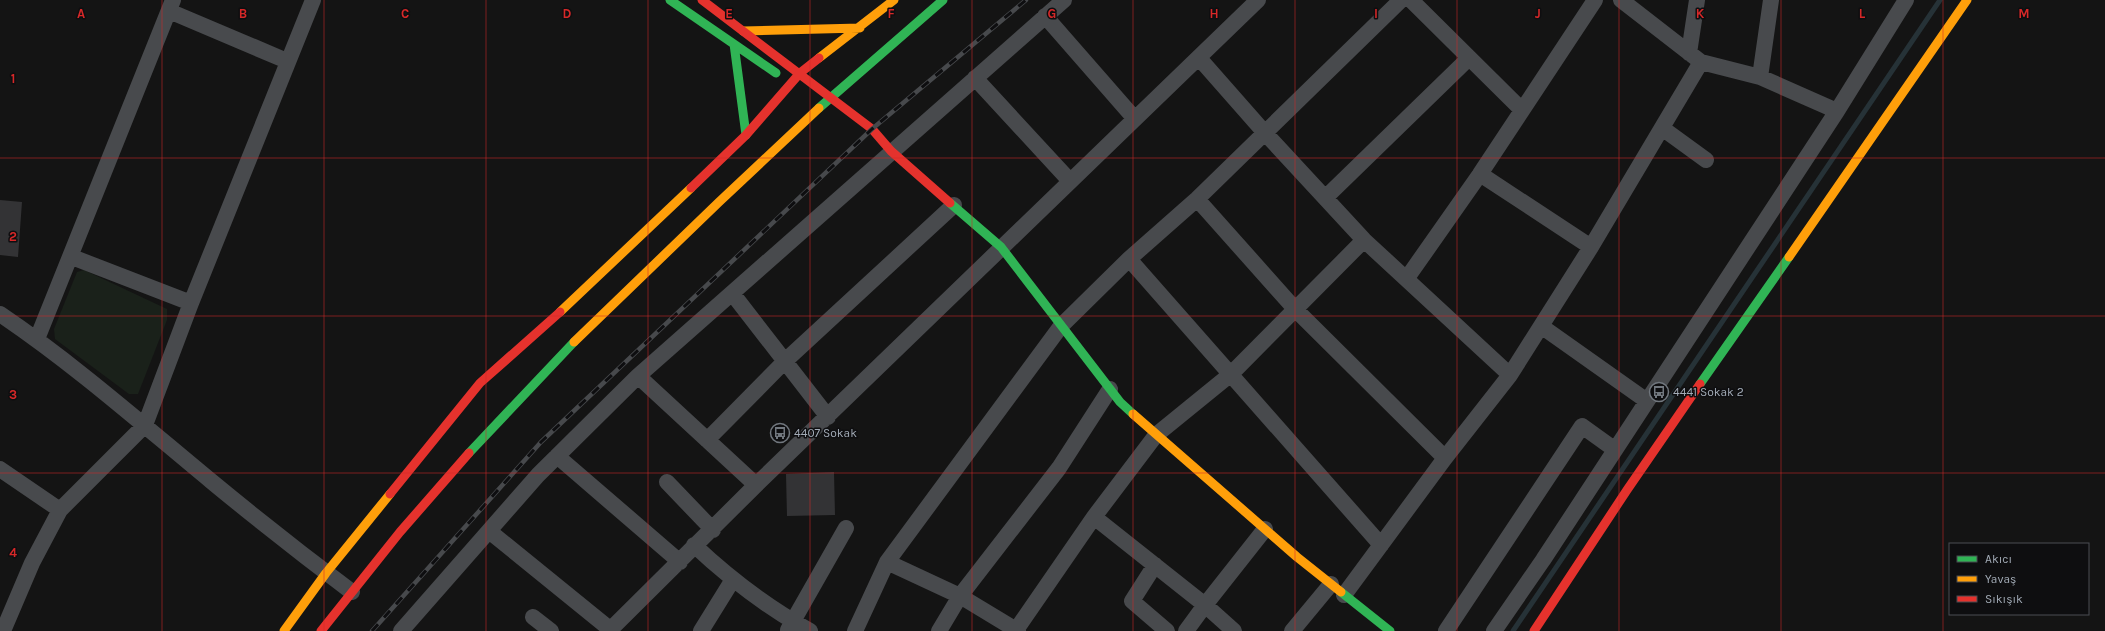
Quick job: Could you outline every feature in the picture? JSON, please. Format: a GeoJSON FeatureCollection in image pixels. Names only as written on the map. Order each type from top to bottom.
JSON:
{"type":"FeatureCollection","features":[{"type":"Feature","properties":{"kind":"street"},"geometry":{"type":"LineString","coordinates":[[3,631],[32,563],[60,510],[145,425],[191,303],[287,61],[313,0]]}},
{"type":"Feature","properties":{"kind":"street"},"geometry":{"type":"LineString","coordinates":[[670,0],[794,85]]}},
{"type":"Feature","properties":{"kind":"street"},"geometry":{"type":"LineString","coordinates":[[702,0],[832,97],[872,129],[891,151],[1001,247],[1060,326],[1120,402],[1265,530],[1390,631]]}},
{"type":"Feature","properties":{"kind":"street"},"geometry":{"type":"LineString","coordinates":[[284,631],[326,573],[480,383],[584,290],[746,135],[794,85],[800,73],[860,28],[894,0]]}},
{"type":"Feature","properties":{"kind":"street"},"geometry":{"type":"LineString","coordinates":[[320,631],[413,517],[490,430],[578,339],[704,216],[822,106],[897,38],[943,0]]}},
{"type":"Feature","properties":{"kind":"street"},"geometry":{"type":"LineString","coordinates":[[403,630],[489,531],[557,456],[638,376],[891,151],[1064,0]]}},
{"type":"Feature","properties":{"kind":"street"},"geometry":{"type":"LineString","coordinates":[[489,531],[610,630],[680,562],[694,546],[713,530],[756,485],[1258,0]]}},
{"type":"Feature","properties":{"kind":"street"},"geometry":{"type":"LineString","coordinates":[[855,631],[888,562],[1060,326],[1129,259],[1198,200],[1401,0]]}},
{"type":"Feature","properties":{"kind":"street"},"geometry":{"type":"LineString","coordinates":[[1411,0],[1522,110]]}},
{"type":"Feature","properties":{"kind":"street"},"geometry":{"type":"LineString","coordinates":[[1407,278],[1480,174],[1595,0]]}},
{"type":"Feature","properties":{"kind":"street"},"geometry":{"type":"LineString","coordinates":[[1621,0],[1695,57],[1760,77],[1837,111]]}},
{"type":"Feature","properties":{"kind":"street"},"geometry":{"type":"LineString","coordinates":[[1344,595],[1510,375],[1591,247],[1662,128],[1695,57],[1697,0]]}},
{"type":"Feature","properties":{"kind":"street"},"geometry":{"type":"LineString","coordinates":[[1760,77],[1772,0]]}},
{"type":"Feature","properties":{"kind":"street"},"geometry":{"type":"LineString","coordinates":[[1494,631],[1543,560],[1837,111],[1906,0]]}},
{"type":"Feature","properties":{"kind":"street"},"geometry":{"type":"LineString","coordinates":[[1534,631],[1627,490],[1967,0]]}},
{"type":"Feature","properties":{"kind":"street"},"geometry":{"type":"LineString","coordinates":[[37,339],[72,257],[171,6],[287,61]]}},
{"type":"Feature","properties":{"kind":"street"},"geometry":{"type":"LineString","coordinates":[[1046,16],[1135,119]]}},
{"type":"Feature","properties":{"kind":"street"},"geometry":{"type":"LineString","coordinates":[[743,31],[860,28]]}},
{"type":"Feature","properties":{"kind":"street"},"geometry":{"type":"LineString","coordinates":[[734,44],[746,135]]}},
{"type":"Feature","properties":{"kind":"street"},"geometry":{"type":"LineString","coordinates":[[1199,58],[1265,133],[1364,240],[1407,278],[1510,375]]}},
{"type":"Feature","properties":{"kind":"street"},"geometry":{"type":"LineString","coordinates":[[1325,198],[1469,58]]}},
{"type":"Feature","properties":{"kind":"street"},"geometry":{"type":"LineString","coordinates":[[975,78],[1070,181]]}},
{"type":"Feature","properties":{"kind":"street"},"geometry":{"type":"LineString","coordinates":[[1662,128],[1706,160]]}},
{"type":"Feature","properties":{"kind":"street"},"geometry":{"type":"LineString","coordinates":[[871,140],[891,151]]}},
{"type":"Feature","properties":{"kind":"street"},"geometry":{"type":"LineString","coordinates":[[1480,174],[1591,247]]}},
{"type":"Feature","properties":{"kind":"street"},"geometry":{"type":"LineString","coordinates":[[1198,200],[1294,309],[1446,458]]}},
{"type":"Feature","properties":{"kind":"street"},"geometry":{"type":"LineString","coordinates":[[707,440],[785,361],[954,206]]}},
{"type":"Feature","properties":{"kind":"street"},"geometry":{"type":"LineString","coordinates":[[888,562],[960,596],[1017,630],[1094,517],[1156,434],[1230,374],[1364,240]]}},
{"type":"Feature","properties":{"kind":"street"},"geometry":{"type":"LineString","coordinates":[[72,257],[191,303]]}},
{"type":"Feature","properties":{"kind":"street"},"geometry":{"type":"LineString","coordinates":[[1129,259],[1381,545]]}},
{"type":"Feature","properties":{"kind":"street"},"geometry":{"type":"LineString","coordinates":[[732,293],[828,417]]}},
{"type":"Feature","properties":{"kind":"street"},"geometry":{"type":"LineString","coordinates":[[0,314],[37,339],[145,425],[211,481],[352,592]]}},
{"type":"Feature","properties":{"kind":"street"},"geometry":{"type":"LineString","coordinates":[[1541,326],[1647,401]]}},
{"type":"Feature","properties":{"kind":"street"},"geometry":{"type":"LineString","coordinates":[[638,376],[756,485]]}},
{"type":"Feature","properties":{"kind":"street"},"geometry":{"type":"LineString","coordinates":[[939,631],[960,596],[1059,468],[1110,389]]}},
{"type":"Feature","properties":{"kind":"street"},"geometry":{"type":"LineString","coordinates":[[1446,631],[1582,426],[1614,450]]}},
{"type":"Feature","properties":{"kind":"street"},"geometry":{"type":"LineString","coordinates":[[557,456],[680,562]]}},
{"type":"Feature","properties":{"kind":"street"},"geometry":{"type":"LineString","coordinates":[[0,469],[60,510]]}},
{"type":"Feature","properties":{"kind":"street"},"geometry":{"type":"LineString","coordinates":[[667,482],[713,530]]}},
{"type":"Feature","properties":{"kind":"street"},"geometry":{"type":"LineString","coordinates":[[1094,517],[1205,605],[1234,631]]}},
{"type":"Feature","properties":{"kind":"street"},"geometry":{"type":"LineString","coordinates":[[790,626],[846,528]]}},
{"type":"Feature","properties":{"kind":"street"},"geometry":{"type":"LineString","coordinates":[[1186,631],[1265,530]]}},
{"type":"Feature","properties":{"kind":"street"},"geometry":{"type":"LineString","coordinates":[[694,546],[732,581],[790,626],[810,631]]}},
{"type":"Feature","properties":{"kind":"street"},"geometry":{"type":"LineString","coordinates":[[1155,565],[1132,601],[1166,631]]}},
{"type":"Feature","properties":{"kind":"street"},"geometry":{"type":"LineString","coordinates":[[701,631],[732,581]]}},
{"type":"Feature","properties":{"kind":"street"},"geometry":{"type":"LineString","coordinates":[[1292,631],[1331,584]]}},
{"type":"Feature","properties":{"kind":"street"},"geometry":{"type":"LineString","coordinates":[[534,617],[551,631]]}},
{"type":"Feature","properties":{"kind":"shaded area"},"geometry":{"type":"Polygon","coordinates":[[[84,270],[167,309],[167,320],[138,394],[129,394],[55,339],[54,329],[77,272],[84,270]]]}},
{"type":"Feature","properties":{"kind":"building"},"geometry":{"type":"Polygon","coordinates":[[[0,200],[22,202],[18,257],[0,255],[0,200]]]}},
{"type":"Feature","properties":{"kind":"building"},"geometry":{"type":"Polygon","coordinates":[[[834,472],[835,515],[787,516],[786,474],[834,472]]]}},
{"type":"Feature","properties":{"kind":"waterway"},"geometry":{"type":"LineString","coordinates":[[1513,631],[1940,0]]}},
{"type":"Feature","properties":{"kind":"railway"},"geometry":{"type":"LineString","coordinates":[[372,631],[541,442],[872,129],[1026,0]]}},
{"type":"Feature","properties":{"kind":"traffic: fast"},"geometry":{"type":"LineString","coordinates":[[670,0],[776,73]]}},
{"type":"Feature","properties":{"kind":"traffic: fast"},"geometry":{"type":"LineString","coordinates":[[819,108],[943,0]]}},
{"type":"Feature","properties":{"kind":"traffic: fast"},"geometry":{"type":"LineString","coordinates":[[734,44],[746,135]]}},
{"type":"Feature","properties":{"kind":"traffic: fast"},"geometry":{"type":"LineString","coordinates":[[950,203],[1001,247],[1120,402],[1133,414]]}},
{"type":"Feature","properties":{"kind":"traffic: fast"},"geometry":{"type":"LineString","coordinates":[[1700,384],[1789,257]]}},
{"type":"Feature","properties":{"kind":"traffic: fast"},"geometry":{"type":"LineString","coordinates":[[469,453],[574,342]]}},
{"type":"Feature","properties":{"kind":"traffic: fast"},"geometry":{"type":"LineString","coordinates":[[1341,592],[1390,631]]}},
{"type":"Feature","properties":{"kind":"traffic: slow"},"geometry":{"type":"LineString","coordinates":[[819,58],[894,0]]}},
{"type":"Feature","properties":{"kind":"traffic: slow"},"geometry":{"type":"LineString","coordinates":[[1789,257],[1967,0]]}},
{"type":"Feature","properties":{"kind":"traffic: slow"},"geometry":{"type":"LineString","coordinates":[[743,31],[860,28]]}},
{"type":"Feature","properties":{"kind":"traffic: slow"},"geometry":{"type":"LineString","coordinates":[[574,342],[819,108]]}},
{"type":"Feature","properties":{"kind":"traffic: slow"},"geometry":{"type":"LineString","coordinates":[[560,312],[691,188]]}},
{"type":"Feature","properties":{"kind":"traffic: slow"},"geometry":{"type":"LineString","coordinates":[[1133,414],[1297,557],[1341,592]]}},
{"type":"Feature","properties":{"kind":"traffic: slow"},"geometry":{"type":"LineString","coordinates":[[284,631],[326,573],[390,494]]}},
{"type":"Feature","properties":{"kind":"traffic: jam"},"geometry":{"type":"LineString","coordinates":[[702,0],[872,129],[891,151],[950,203]]}},
{"type":"Feature","properties":{"kind":"traffic: jam"},"geometry":{"type":"LineString","coordinates":[[691,188],[746,135],[800,73],[819,58]]}},
{"type":"Feature","properties":{"kind":"traffic: jam"},"geometry":{"type":"LineString","coordinates":[[390,494],[480,383],[560,312]]}},
{"type":"Feature","properties":{"kind":"traffic: jam"},"geometry":{"type":"LineString","coordinates":[[1534,631],[1627,490],[1700,384]]}},
{"type":"Feature","properties":{"kind":"traffic: jam"},"geometry":{"type":"LineString","coordinates":[[321,631],[400,532],[469,453]]}},
{"type":"Feature","properties":{"kind":"place","name":"4441 Sokak 2"},"geometry":{"type":"Point","coordinates":[1659,392]}},
{"type":"Feature","properties":{"kind":"place","name":"4407 Sokak"},"geometry":{"type":"Point","coordinates":[780,433]}}]}
